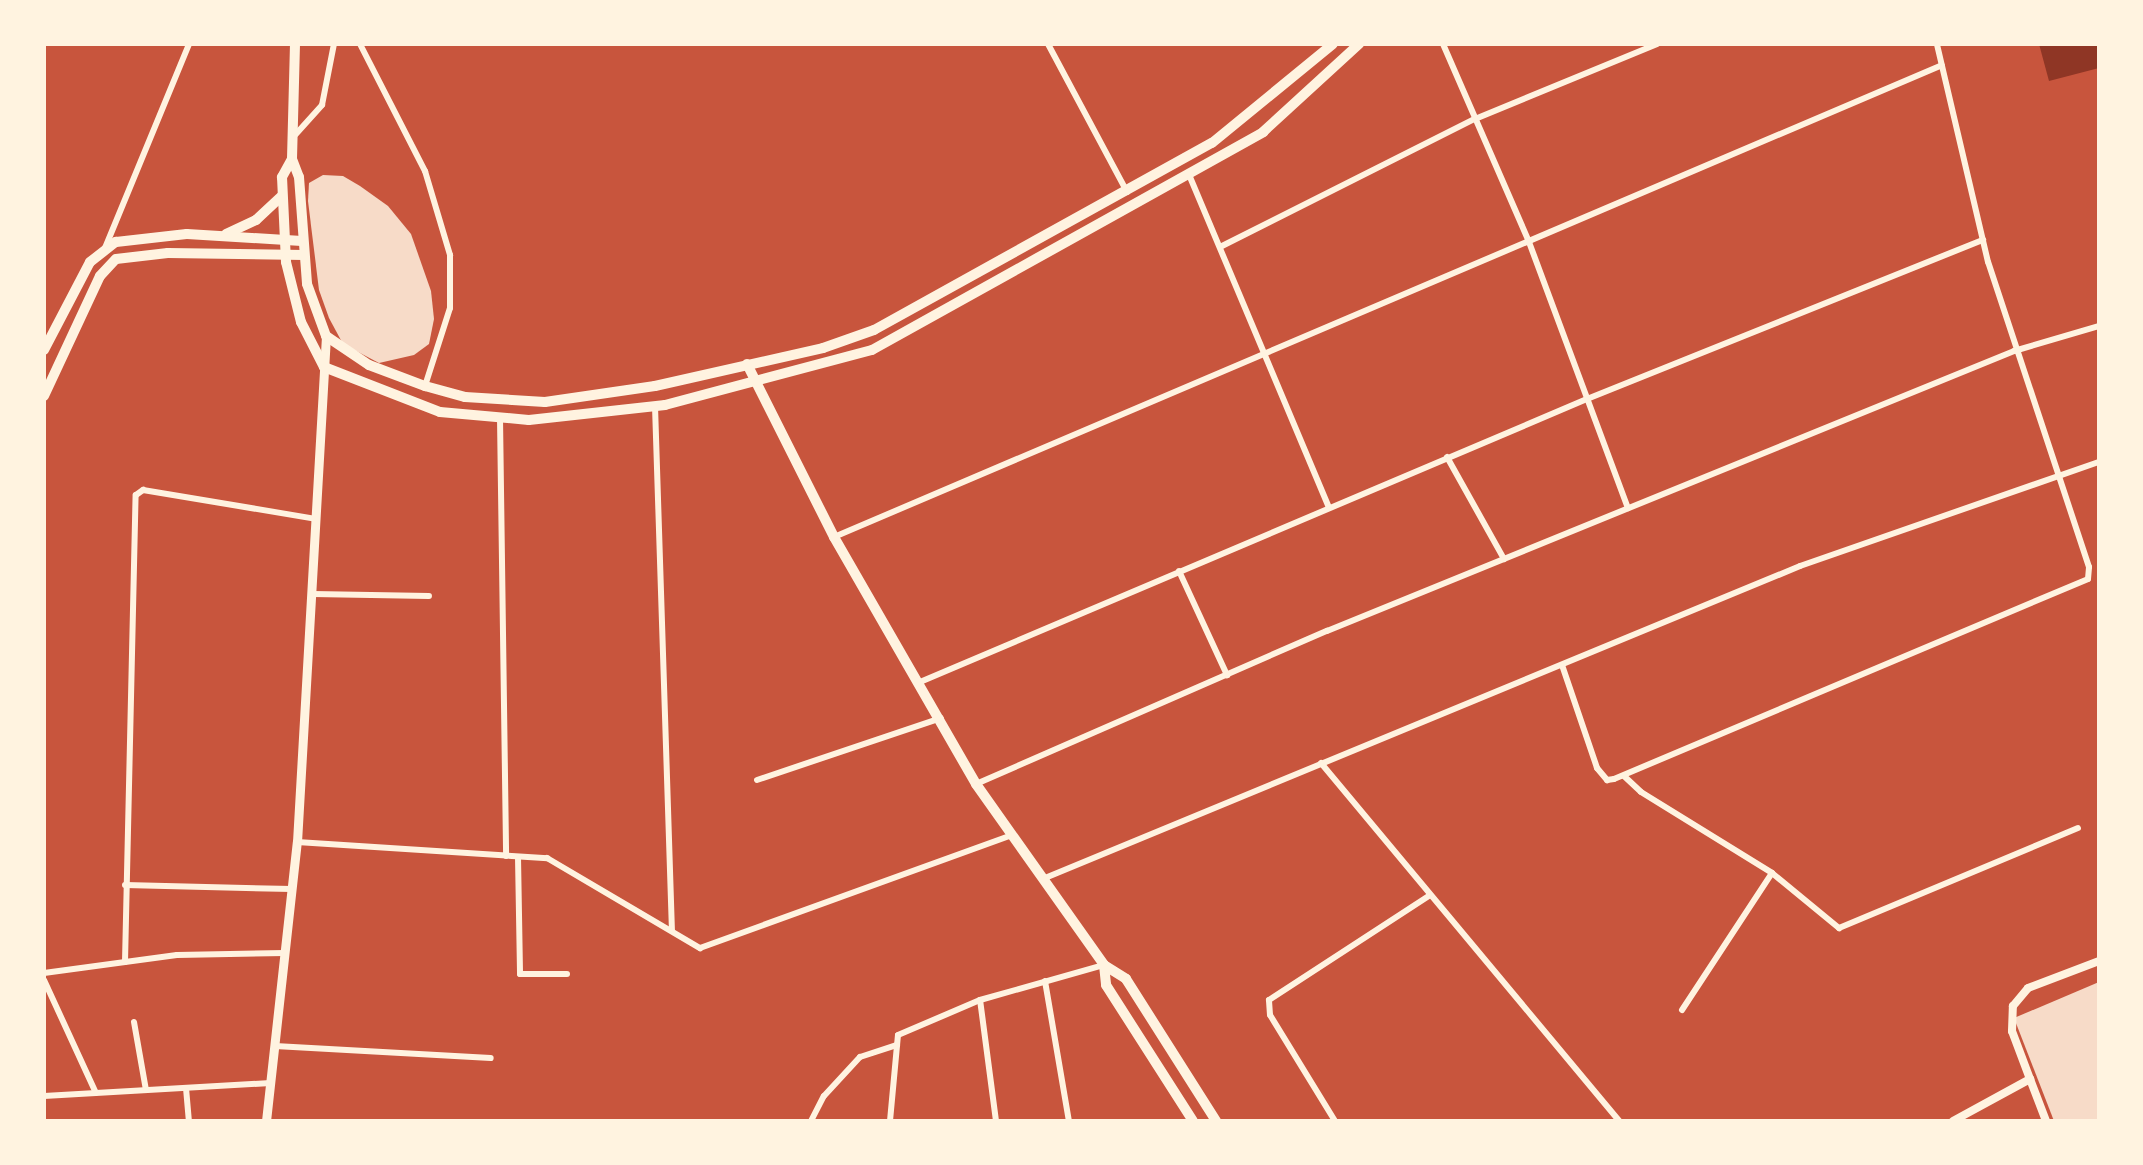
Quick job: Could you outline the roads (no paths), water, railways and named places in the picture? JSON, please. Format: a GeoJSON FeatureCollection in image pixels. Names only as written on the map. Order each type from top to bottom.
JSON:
{"type":"FeatureCollection","features":[{"type":"Feature","properties":{"kind":"main road"},"geometry":{"type":"LineString","coordinates":[[295,44],[296,134],[292,159],[282,177],[285,255],[301,322],[324,367],[440,412],[529,420],[655,406],[754,384],[872,350],[1190,177],[1263,132],[1359,44]]}},
{"type":"Feature","properties":{"kind":"main road"},"geometry":{"type":"LineString","coordinates":[[326,336],[369,365],[425,386],[465,397],[545,402],[655,386],[823,348],[874,330],[1127,193],[1212,143],[1333,44]]}},
{"type":"Feature","properties":{"kind":"main road"},"geometry":{"type":"LineString","coordinates":[[266,1121],[297,842],[326,336],[307,284],[299,177],[292,159]]}},
{"type":"Feature","properties":{"kind":"main road"},"geometry":{"type":"LineString","coordinates":[[224,235],[256,220],[282,196]]}},
{"type":"Feature","properties":{"kind":"main road"},"geometry":{"type":"LineString","coordinates":[[44,350],[85,270],[105,248],[133,238],[224,235],[302,241]]}},
{"type":"Feature","properties":{"kind":"main road"},"geometry":{"type":"LineString","coordinates":[[44,396],[100,276],[116,259],[168,253],[304,255]]}},
{"type":"Feature","properties":{"kind":"main road"},"geometry":{"type":"LineString","coordinates":[[747,364],[754,384],[834,537],[941,718],[976,784],[1009,836],[1045,878],[1104,965],[1126,979],[1216,1121]]}},
{"type":"Feature","properties":{"kind":"main road"},"geometry":{"type":"LineString","coordinates":[[1104,965],[1106,985],[1193,1121]]}},
{"type":"Feature","properties":{"kind":"street"},"geometry":{"type":"LineString","coordinates":[[105,248],[189,44]]}},
{"type":"Feature","properties":{"kind":"street"},"geometry":{"type":"LineString","coordinates":[[296,134],[322,105],[334,44]]}},
{"type":"Feature","properties":{"kind":"street"},"geometry":{"type":"LineString","coordinates":[[360,44],[425,171],[450,255],[450,308],[425,386]]}},
{"type":"Feature","properties":{"kind":"street"},"geometry":{"type":"LineString","coordinates":[[1048,44],[1127,193]]}},
{"type":"Feature","properties":{"kind":"street"},"geometry":{"type":"LineString","coordinates":[[1443,44],[1529,242],[1628,508]]}},
{"type":"Feature","properties":{"kind":"street"},"geometry":{"type":"LineString","coordinates":[[1220,247],[1475,119],[1657,44]]}},
{"type":"Feature","properties":{"kind":"street"},"geometry":{"type":"LineString","coordinates":[[1937,44],[1983,240],[2014,351],[2091,574]]}},
{"type":"Feature","properties":{"kind":"street"},"geometry":{"type":"LineString","coordinates":[[834,537],[1942,65]]}},
{"type":"Feature","properties":{"kind":"street"},"geometry":{"type":"LineString","coordinates":[[1190,177],[1329,507]]}},
{"type":"Feature","properties":{"kind":"street"},"geometry":{"type":"LineString","coordinates":[[920,682],[1447,457],[1983,240]]}},
{"type":"Feature","properties":{"kind":"street"},"geometry":{"type":"LineString","coordinates":[[976,784],[1227,675],[1628,508],[2014,351],[2099,326]]}},
{"type":"Feature","properties":{"kind":"street"},"geometry":{"type":"LineString","coordinates":[[655,406],[672,931]]}},
{"type":"Feature","properties":{"kind":"street"},"geometry":{"type":"LineString","coordinates":[[500,418],[506,856]]}},
{"type":"Feature","properties":{"kind":"street"},"geometry":{"type":"LineString","coordinates":[[1447,457],[1504,559]]}},
{"type":"Feature","properties":{"kind":"street"},"geometry":{"type":"LineString","coordinates":[[1045,878],[1800,566],[2057,473],[2099,462]]}},
{"type":"Feature","properties":{"kind":"street"},"geometry":{"type":"LineString","coordinates":[[125,962],[136,495],[143,490],[317,520]]}},
{"type":"Feature","properties":{"kind":"street"},"geometry":{"type":"LineString","coordinates":[[1179,571],[1227,675]]}},
{"type":"Feature","properties":{"kind":"street"},"geometry":{"type":"LineString","coordinates":[[1562,665],[1601,776],[1624,776],[2082,582],[2099,571]]}},
{"type":"Feature","properties":{"kind":"street"},"geometry":{"type":"LineString","coordinates":[[313,594],[429,596]]}},
{"type":"Feature","properties":{"kind":"street"},"geometry":{"type":"LineString","coordinates":[[757,780],[941,718]]}},
{"type":"Feature","properties":{"kind":"street"},"geometry":{"type":"LineString","coordinates":[[1321,763],[1619,1121]]}},
{"type":"Feature","properties":{"kind":"street"},"geometry":{"type":"LineString","coordinates":[[1624,776],[1641,792],[1772,873],[1839,928],[2078,828]]}},
{"type":"Feature","properties":{"kind":"street"},"geometry":{"type":"LineString","coordinates":[[297,842],[547,858],[700,948],[1009,836]]}},
{"type":"Feature","properties":{"kind":"street"},"geometry":{"type":"LineString","coordinates":[[518,857],[520,974],[567,974]]}},
{"type":"Feature","properties":{"kind":"street"},"geometry":{"type":"LineString","coordinates":[[1682,1010],[1772,873]]}},
{"type":"Feature","properties":{"kind":"street"},"geometry":{"type":"LineString","coordinates":[[125,885],[292,889]]}},
{"type":"Feature","properties":{"kind":"street"},"geometry":{"type":"LineString","coordinates":[[1335,1121],[1270,1015],[1269,1000],[1430,895]]}},
{"type":"Feature","properties":{"kind":"street"},"geometry":{"type":"LineString","coordinates":[[44,973],[177,955],[285,953]]}},
{"type":"Feature","properties":{"kind":"street"},"geometry":{"type":"LineString","coordinates":[[2046,1121],[2012,1031],[2013,1006],[2028,988],[2099,961]]}},
{"type":"Feature","properties":{"kind":"street"},"geometry":{"type":"LineString","coordinates":[[890,1121],[898,1035],[980,1000],[1104,965]]}},
{"type":"Feature","properties":{"kind":"street"},"geometry":{"type":"LineString","coordinates":[[44,980],[96,1093]]}},
{"type":"Feature","properties":{"kind":"street"},"geometry":{"type":"LineString","coordinates":[[1045,981],[1069,1121]]}},
{"type":"Feature","properties":{"kind":"street"},"geometry":{"type":"LineString","coordinates":[[980,1000],[996,1121]]}},
{"type":"Feature","properties":{"kind":"street"},"geometry":{"type":"LineString","coordinates":[[134,1022],[146,1090]]}},
{"type":"Feature","properties":{"kind":"street"},"geometry":{"type":"LineString","coordinates":[[811,1121],[824,1096],[860,1057],[897,1045]]}},
{"type":"Feature","properties":{"kind":"street"},"geometry":{"type":"LineString","coordinates":[[275,1046],[491,1058]]}},
{"type":"Feature","properties":{"kind":"street"},"geometry":{"type":"LineString","coordinates":[[1953,1121],[2030,1079]]}},
{"type":"Feature","properties":{"kind":"street"},"geometry":{"type":"LineString","coordinates":[[44,1096],[271,1083]]}},
{"type":"Feature","properties":{"kind":"street"},"geometry":{"type":"LineString","coordinates":[[186,1088],[189,1121]]}}]}
